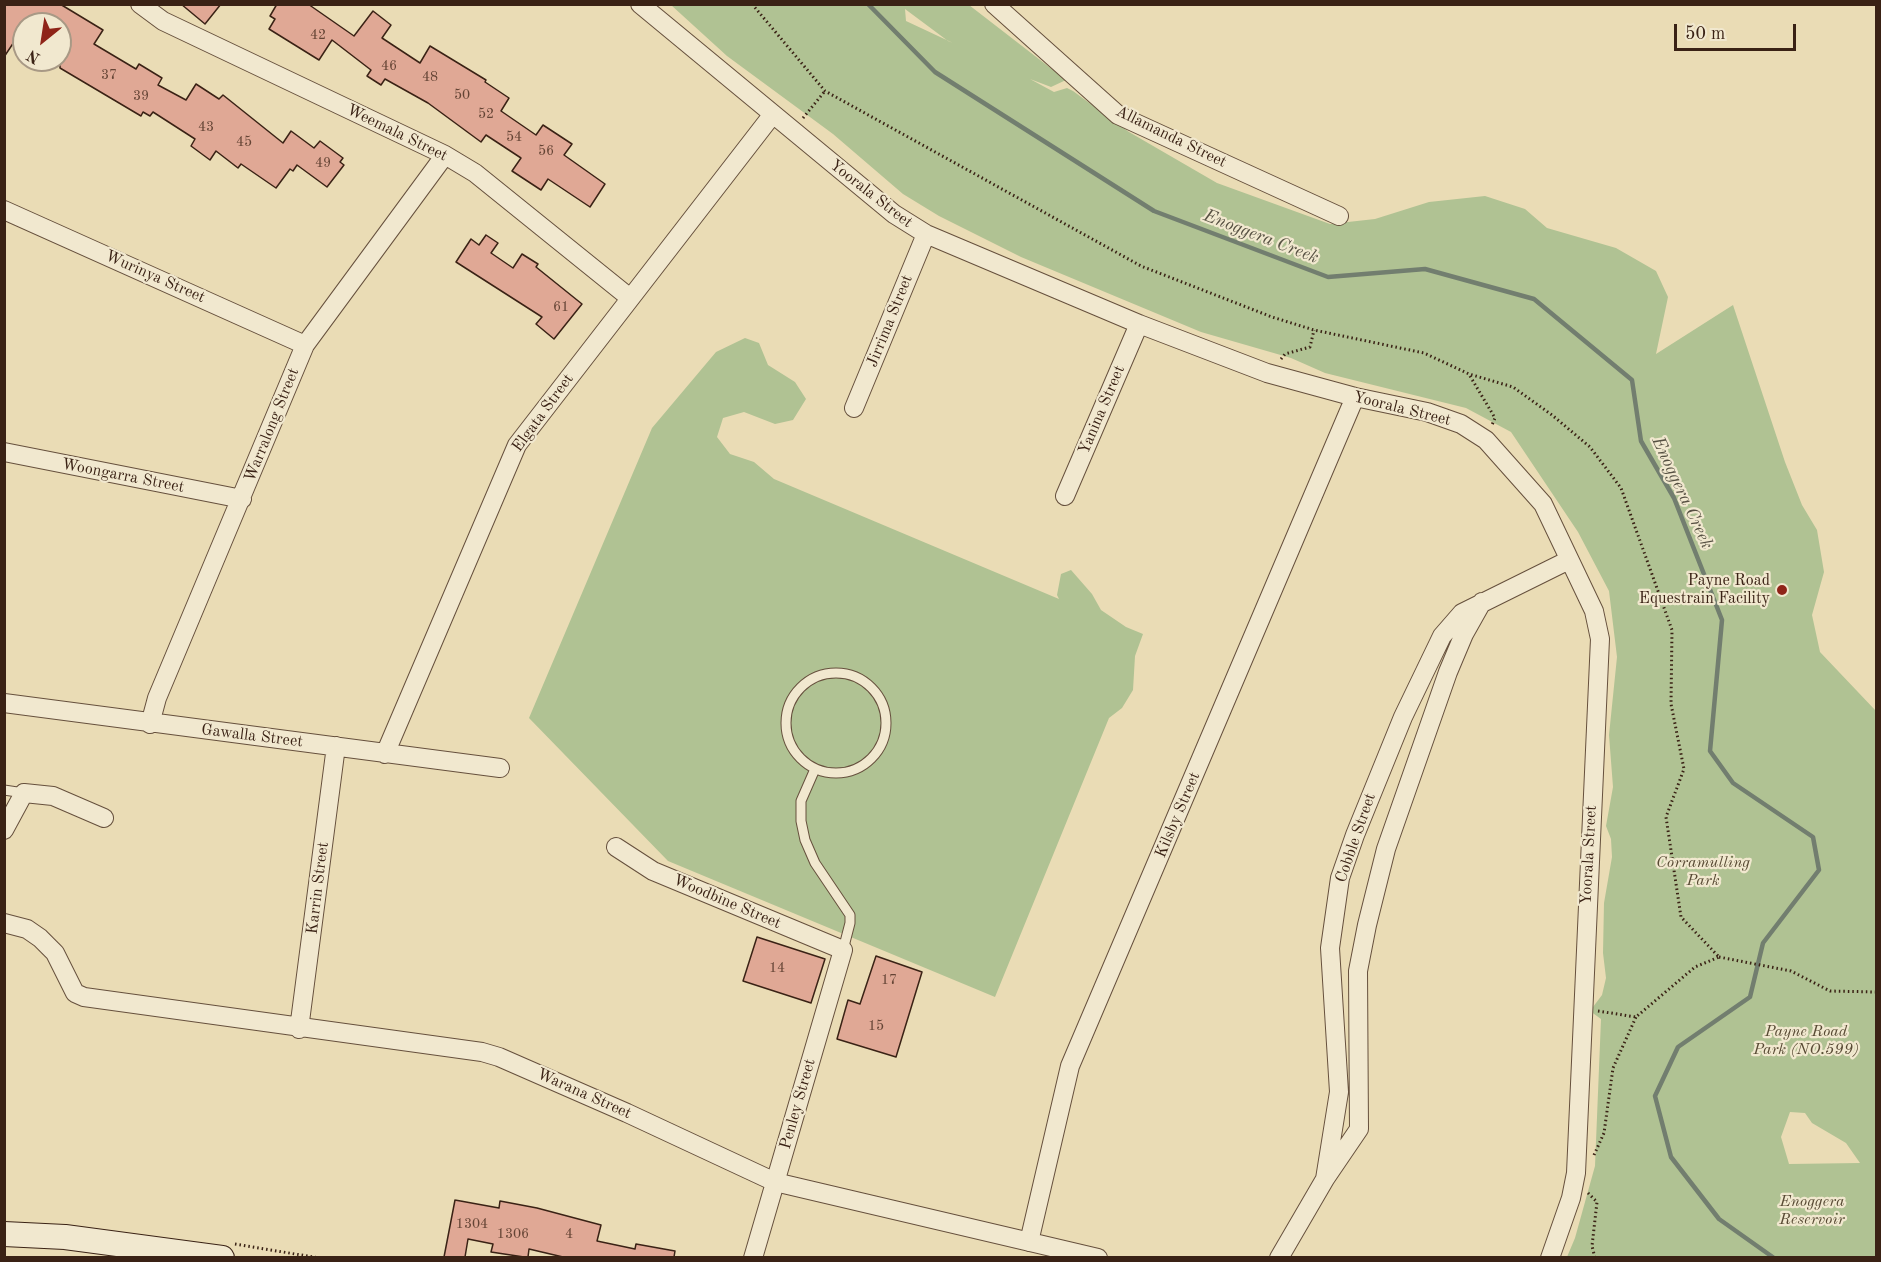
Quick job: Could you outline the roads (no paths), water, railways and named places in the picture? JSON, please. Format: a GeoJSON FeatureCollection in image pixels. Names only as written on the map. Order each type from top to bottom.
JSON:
{"type":"FeatureCollection","features":[{"type":"Feature","properties":{"kind":"main road"},"geometry":{"type":"LineString","coordinates":[[4,1234],[65,1237],[222,1257]]}},
{"type":"Feature","properties":{"kind":"street","name":"Weemala Street"},"geometry":{"type":"LineString","coordinates":[[140,4],[163,21],[445,155],[476,173],[630,298]]}},
{"type":"Feature","properties":{"kind":"street","name":"Yoorala Street"},"geometry":{"type":"LineString","coordinates":[[640,4],[894,214],[926,234],[1139,324],[1270,374],[1355,397],[1427,412],[1461,424],[1486,440],[1543,504],[1594,611],[1600,639],[1576,1173],[1571,1198],[1550,1257]]}},
{"type":"Feature","properties":{"kind":"street","name":"Allamanda Street"},"geometry":{"type":"LineString","coordinates":[[994,4],[1015,10],[1118,115],[1339,216]]}},
{"type":"Feature","properties":{"kind":"street","name":"Elgata Street"},"geometry":{"type":"LineString","coordinates":[[385,754],[517,445],[773,114]]}},
{"type":"Feature","properties":{"kind":"street","name":"Warralong Street"},"geometry":{"type":"LineString","coordinates":[[150,724],[157,698],[305,345],[445,155]]}},
{"type":"Feature","properties":{"kind":"street","name":"Wurinya Street"},"geometry":{"type":"LineString","coordinates":[[4,210],[305,345]]}},
{"type":"Feature","properties":{"kind":"street","name":"Jirrima Street"},"geometry":{"type":"LineString","coordinates":[[854,408],[926,234]]}},
{"type":"Feature","properties":{"kind":"street","name":"Yanina Street"},"geometry":{"type":"LineString","coordinates":[[1065,496],[1139,324]]}},
{"type":"Feature","properties":{"kind":"street","name":"Kilsby Street"},"geometry":{"type":"LineString","coordinates":[[1029,1242],[1070,1066],[1355,397]]}},
{"type":"Feature","properties":{"kind":"street","name":"Woongarra Street"},"geometry":{"type":"LineString","coordinates":[[4,452],[242,499]]}},
{"type":"Feature","properties":{"kind":"street","name":"Cobble Street"},"geometry":{"type":"LineString","coordinates":[[1325,1179],[1339,1092],[1330,948],[1340,878],[1354,835],[1403,717],[1442,636],[1462,613],[1484,600],[1569,560]]}},
{"type":"Feature","properties":{"kind":"street","name":"Cobble Street"},"geometry":{"type":"LineString","coordinates":[[1279,1257],[1325,1179],[1359,1129],[1358,971],[1386,849],[1448,672],[1464,634],[1484,600]]}},
{"type":"Feature","properties":{"kind":"street","name":"Gawalla Street"},"geometry":{"type":"LineString","coordinates":[[4,703],[150,724],[500,768]]}},
{"type":"Feature","properties":{"kind":"street","name":"Karrin Street"},"geometry":{"type":"LineString","coordinates":[[299,1029],[336,746]]}},
{"type":"Feature","properties":{"kind":"street"},"geometry":{"type":"LineString","coordinates":[[4,830],[24,793],[52,796],[104,818]]}},
{"type":"Feature","properties":{"kind":"street","name":"Woodbine Street"},"geometry":{"type":"LineString","coordinates":[[616,847],[653,871],[843,950]]}},
{"type":"Feature","properties":{"kind":"street","name":"Warana Street"},"geometry":{"type":"LineString","coordinates":[[4,923],[27,929],[40,938],[55,953],[75,993],[84,997],[299,1029],[482,1052],[499,1057],[775,1182],[1098,1257]]}},
{"type":"Feature","properties":{"kind":"street","name":"Penley Street"},"geometry":{"type":"LineString","coordinates":[[753,1257],[843,950]]}},
{"type":"Feature","properties":{"kind":"lane"},"geometry":{"type":"LineString","coordinates":[[837,672],[854,675],[868,684],[882,703],[887,727],[883,742],[874,756],[854,770],[831,773],[815,769],[801,759],[791,745],[786,728],[787,711],[793,695],[805,683],[820,675],[837,672]]}},
{"type":"Feature","properties":{"kind":"lane"},"geometry":{"type":"LineString","coordinates":[[815,769],[801,801],[801,821],[805,840],[815,863],[850,915],[843,950]]}},
{"type":"Feature","properties":{"kind":"lane"},"geometry":{"type":"LineString","coordinates":[[4,790],[24,793]]}},
{"type":"Feature","properties":{"kind":"waterway","name":"Enoggera Creek"},"geometry":{"type":"LineString","coordinates":[[868,4],[935,72],[1154,211],[1328,277],[1425,269],[1534,299],[1632,380],[1641,441],[1674,498],[1722,620],[1710,751],[1733,783],[1813,837],[1819,870],[1763,943],[1750,997],[1678,1047],[1655,1096],[1671,1157],[1719,1219],[1774,1258]]}},
{"type":"Feature","properties":{"kind":"place","name":"Payne Road Equestrain Facility"},"geometry":{"type":"Point","coordinates":[1782,590]}},
{"type":"Feature","properties":{"kind":"park label","name":"Corramulling Park"},"geometry":{"type":"Point","coordinates":[1703,872]}},
{"type":"Feature","properties":{"kind":"park label","name":"Payne Road Park (NO.599)"},"geometry":{"type":"Point","coordinates":[1806,1041]}},
{"type":"Feature","properties":{"kind":"park label","name":"Enoggera Reservoir"},"geometry":{"type":"Point","coordinates":[1812,1211]}}]}
